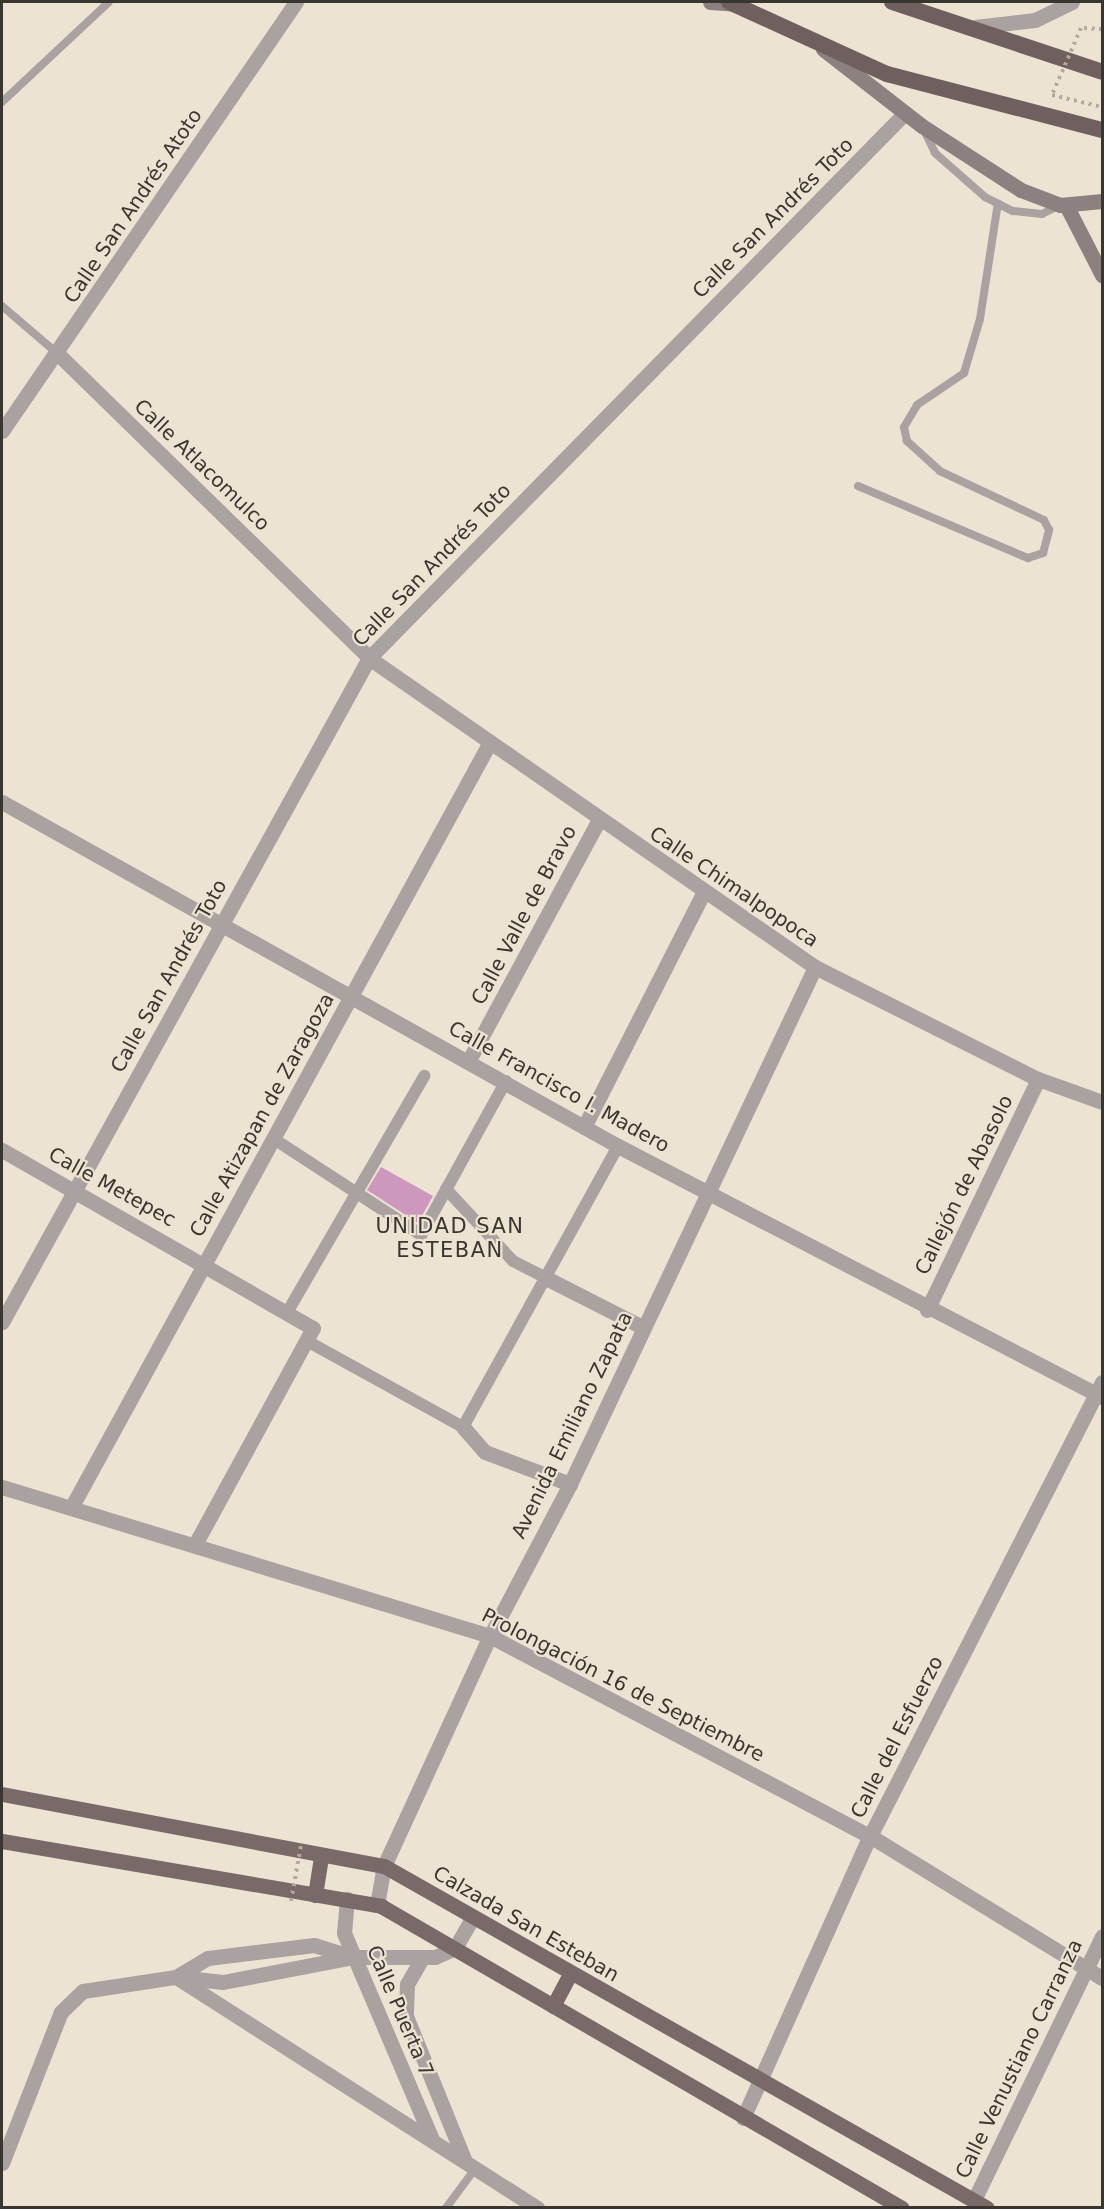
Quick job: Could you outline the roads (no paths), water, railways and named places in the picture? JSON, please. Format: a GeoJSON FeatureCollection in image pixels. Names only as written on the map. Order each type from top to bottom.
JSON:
{"type":"FeatureCollection","features":[{"type":"Feature","properties":{"kind":"highway"},"geometry":{"type":"LineString","coordinates":[[892,2],[1102,72]]}},
{"type":"Feature","properties":{"kind":"highway"},"geometry":{"type":"LineString","coordinates":[[732,3],[857,61],[922,86],[1102,130]]}},
{"type":"Feature","properties":{"kind":"main road"},"geometry":{"type":"LineString","coordinates":[[710,2],[732,3]]}},
{"type":"Feature","properties":{"kind":"main road"},"geometry":{"type":"LineString","coordinates":[[816,43],[921,126],[1021,190],[1063,205],[1102,201]]}},
{"type":"Feature","properties":{"kind":"main road"},"geometry":{"type":"LineString","coordinates":[[1063,205],[1102,275]]}},
{"type":"Feature","properties":{"kind":"main road","name":"Calzada San Esteban"},"geometry":{"type":"LineString","coordinates":[[6,1798],[384,1866],[759,2083],[980,2204]]}},
{"type":"Feature","properties":{"kind":"main road"},"geometry":{"type":"LineString","coordinates":[[2,1841],[377,1905],[902,2208]]}},
{"type":"Feature","properties":{"kind":"main road"},"geometry":{"type":"LineString","coordinates":[[315,1895],[321,1856]]}},
{"type":"Feature","properties":{"kind":"main road"},"geometry":{"type":"LineString","coordinates":[[553,2006],[570,1974]]}},
{"type":"Feature","properties":{"kind":"street","name":"Calle San Andrés Atoto"},"geometry":{"type":"LineString","coordinates":[[2,431],[59,355],[296,2]]}},
{"type":"Feature","properties":{"kind":"street"},"geometry":{"type":"LineString","coordinates":[[952,23],[1015,25],[1072,2]]}},
{"type":"Feature","properties":{"kind":"street","name":"Calle San Andrés Toto"},"geometry":{"type":"LineString","coordinates":[[2,1322],[369,658],[905,113]]}},
{"type":"Feature","properties":{"kind":"street","name":"Calle Atlacomulco"},"geometry":{"type":"LineString","coordinates":[[59,355],[369,658]]}},
{"type":"Feature","properties":{"kind":"street","name":"Calle Chimalpopoca"},"geometry":{"type":"LineString","coordinates":[[369,658],[703,893],[815,967],[1038,1079],[1102,1102]]}},
{"type":"Feature","properties":{"kind":"street","name":"Calle Atizapan de Zaragoza"},"geometry":{"type":"LineString","coordinates":[[71,1508],[490,742]]}},
{"type":"Feature","properties":{"kind":"street","name":"Calle Francisco I. Madero"},"geometry":{"type":"LineString","coordinates":[[2,802],[707,1194],[927,1310],[1100,1391]]}},
{"type":"Feature","properties":{"kind":"street","name":"Calle Valle de Bravo"},"geometry":{"type":"LineString","coordinates":[[469,1060],[598,820]]}},
{"type":"Feature","properties":{"kind":"street"},"geometry":{"type":"LineString","coordinates":[[584,1127],[703,893]]}},
{"type":"Feature","properties":{"kind":"street","name":"Avenida Emiliano Zapata"},"geometry":{"type":"LineString","coordinates":[[377,1905],[384,1866],[490,1636],[570,1484],[642,1327],[815,967]]}},
{"type":"Feature","properties":{"kind":"street"},"geometry":{"type":"LineString","coordinates":[[288,1311],[351,1194],[423,1076]]}},
{"type":"Feature","properties":{"kind":"street","name":"Callejón de Abasolo"},"geometry":{"type":"LineString","coordinates":[[927,1310],[1038,1079]]}},
{"type":"Feature","properties":{"kind":"street"},"geometry":{"type":"LineString","coordinates":[[274,1139],[351,1194],[421,1235],[506,1081]]}},
{"type":"Feature","properties":{"kind":"street"},"geometry":{"type":"LineString","coordinates":[[463,1427],[618,1146]]}},
{"type":"Feature","properties":{"kind":"street","name":"Calle Metepec"},"geometry":{"type":"LineString","coordinates":[[2,1150],[288,1311],[313,1328],[307,1341]]}},
{"type":"Feature","properties":{"kind":"street"},"geometry":{"type":"LineString","coordinates":[[446,1189],[513,1261],[642,1327]]}},
{"type":"Feature","properties":{"kind":"street"},"geometry":{"type":"LineString","coordinates":[[196,1543],[307,1341],[463,1427],[485,1452],[570,1484]]}},
{"type":"Feature","properties":{"kind":"street","name":"Calle del Esfuerzo"},"geometry":{"type":"LineString","coordinates":[[743,2118],[870,1836],[1100,1391]]}},
{"type":"Feature","properties":{"kind":"street","name":"Prolongación 16 de Septiembre"},"geometry":{"type":"LineString","coordinates":[[2,1487],[196,1543],[490,1636],[870,1836],[1086,1971],[1102,1978]]}},
{"type":"Feature","properties":{"kind":"street","name":"Calle Puerta 7"},"geometry":{"type":"LineString","coordinates":[[347,1899],[344,1933],[431,2137]]}},
{"type":"Feature","properties":{"kind":"street"},"geometry":{"type":"LineString","coordinates":[[2,2163],[61,2012],[83,1992],[176,1977],[224,1982],[353,1957],[421,1960],[455,1948],[472,1917]]}},
{"type":"Feature","properties":{"kind":"street","name":"Calle Venustiano Carranza"},"geometry":{"type":"LineString","coordinates":[[980,2204],[1102,1936]]}},
{"type":"Feature","properties":{"kind":"street"},"geometry":{"type":"LineString","coordinates":[[176,1977],[208,1958],[314,1945],[353,1957]]}},
{"type":"Feature","properties":{"kind":"street","name":"Calle Puerta 7"},"geometry":{"type":"LineString","coordinates":[[421,1960],[407,1984],[406,2016],[470,2165]]}},
{"type":"Feature","properties":{"kind":"street"},"geometry":{"type":"LineString","coordinates":[[176,1977],[431,2137],[537,2208]]}},
{"type":"Feature","properties":{"kind":"lane"},"geometry":{"type":"LineString","coordinates":[[2,102],[109,2]]}},
{"type":"Feature","properties":{"kind":"lane"},"geometry":{"type":"LineString","coordinates":[[921,126],[954,173],[998,203],[1042,214],[1063,205]]}},
{"type":"Feature","properties":{"kind":"lane"},"geometry":{"type":"LineString","coordinates":[[858,486],[1028,558],[1043,553],[1049,531],[1044,520],[940,471],[907,441],[904,428],[916,405],[964,373],[975,340],[998,203]]}},
{"type":"Feature","properties":{"kind":"lane","name":"Calle Atlacomulco"},"geometry":{"type":"LineString","coordinates":[[2,306],[59,355]]}},
{"type":"Feature","properties":{"kind":"lane"},"geometry":{"type":"LineString","coordinates":[[446,2208],[470,2165]]}},
{"type":"Feature","properties":{"kind":"district","name":"UNIDAD SAN ESTEBAN"},"geometry":{"type":"Point","coordinates":[450,1238]}}]}
